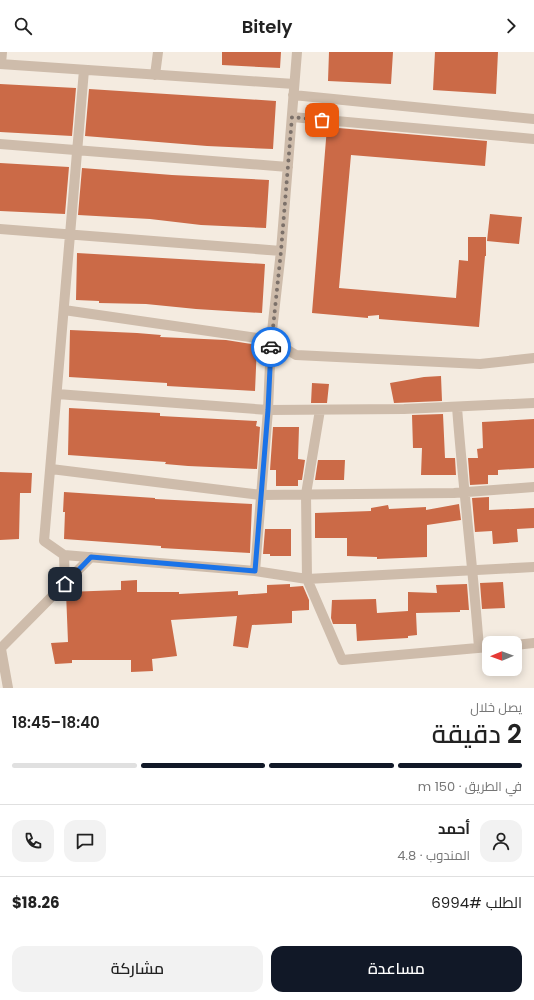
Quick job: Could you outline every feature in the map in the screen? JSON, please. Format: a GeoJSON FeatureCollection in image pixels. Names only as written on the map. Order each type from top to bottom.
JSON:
{"type":"FeatureCollection","features":[{"type":"Feature","properties":{"kind":"street"},"geometry":{"type":"LineString","coordinates":[[2,52],[0,64],[294,84]]}},
{"type":"Feature","properties":{"kind":"street"},"geometry":{"type":"LineString","coordinates":[[155,75],[158,52]]}},
{"type":"Feature","properties":{"kind":"street"},"geometry":{"type":"LineString","coordinates":[[255,571],[268,410],[271,340],[281,251],[297,52]]}},
{"type":"Feature","properties":{"kind":"street"},"geometry":{"type":"LineString","coordinates":[[84,70],[44,541],[64,555],[255,571],[307,579],[534,567]]}},
{"type":"Feature","properties":{"kind":"street"},"geometry":{"type":"LineString","coordinates":[[293,95],[534,119]]}},
{"type":"Feature","properties":{"kind":"street"},"geometry":{"type":"LineString","coordinates":[[292,117],[534,139]]}},
{"type":"Feature","properties":{"kind":"street"},"geometry":{"type":"LineString","coordinates":[[0,144],[288,167]]}},
{"type":"Feature","properties":{"kind":"street"},"geometry":{"type":"LineString","coordinates":[[0,229],[281,251]]}},
{"type":"Feature","properties":{"kind":"street"},"geometry":{"type":"LineString","coordinates":[[64,310],[271,340],[296,355],[480,364],[534,358]]}},
{"type":"Feature","properties":{"kind":"street"},"geometry":{"type":"LineString","coordinates":[[57,394],[268,410],[458,407],[534,403]]}},
{"type":"Feature","properties":{"kind":"street"},"geometry":{"type":"LineString","coordinates":[[458,407],[464,492],[482,636]]}},
{"type":"Feature","properties":{"kind":"street"},"geometry":{"type":"LineString","coordinates":[[320,410],[306,494],[307,579],[342,660],[482,647]]}},
{"type":"Feature","properties":{"kind":"street"},"geometry":{"type":"LineString","coordinates":[[50,469],[261,494],[464,492],[534,487]]}},
{"type":"Feature","properties":{"kind":"street"},"geometry":{"type":"LineString","coordinates":[[64,555],[65,584]]}},
{"type":"Feature","properties":{"kind":"street"},"geometry":{"type":"LineString","coordinates":[[8,688],[1,649],[91,557]]}},
{"type":"Feature","properties":{"kind":"street"},"geometry":{"type":"LineString","coordinates":[[522,644],[534,643]]}},
{"type":"Feature","properties":{"kind":"building"},"geometry":{"type":"Polygon","coordinates":[[[222,52],[281,52],[280,68],[222,65],[222,52]]]}},
{"type":"Feature","properties":{"kind":"building"},"geometry":{"type":"Polygon","coordinates":[[[329,52],[393,52],[391,84],[328,81],[329,52]]]}},
{"type":"Feature","properties":{"kind":"building"},"geometry":{"type":"Polygon","coordinates":[[[435,52],[498,52],[496,94],[433,90],[435,52]]]}},
{"type":"Feature","properties":{"kind":"building"},"geometry":{"type":"Polygon","coordinates":[[[0,84],[76,88],[72,136],[0,132],[0,84]]]}},
{"type":"Feature","properties":{"kind":"building"},"geometry":{"type":"Polygon","coordinates":[[[89,89],[276,101],[273,149],[207,146],[85,136],[89,89]]]}},
{"type":"Feature","properties":{"kind":"building"},"geometry":{"type":"Polygon","coordinates":[[[327,127],[487,141],[485,166],[351,155],[339,288],[456,298],[459,260],[468,261],[468,237],[486,237],[486,256],[479,327],[379,319],[379,315],[368,316],[368,318],[312,313],[327,127]]]}},
{"type":"Feature","properties":{"kind":"building"},"geometry":{"type":"Polygon","coordinates":[[[0,163],[69,167],[65,214],[0,211],[0,163]]]}},
{"type":"Feature","properties":{"kind":"building"},"geometry":{"type":"Polygon","coordinates":[[[82,168],[172,175],[269,180],[266,228],[201,225],[150,219],[78,215],[82,168]]]}},
{"type":"Feature","properties":{"kind":"building"},"geometry":{"type":"Polygon","coordinates":[[[490,214],[522,217],[519,244],[487,241],[490,214]]]}},
{"type":"Feature","properties":{"kind":"building"},"geometry":{"type":"Polygon","coordinates":[[[77,253],[265,264],[262,313],[146,304],[99,303],[99,301],[76,300],[77,253]]]}},
{"type":"Feature","properties":{"kind":"building"},"geometry":{"type":"Polygon","coordinates":[[[70,330],[137,333],[161,335],[160,337],[226,340],[257,345],[255,391],[167,386],[167,383],[69,377],[70,330]]]}},
{"type":"Feature","properties":{"kind":"building"},"geometry":{"type":"Polygon","coordinates":[[[441,376],[442,401],[394,403],[390,383],[424,377],[441,376]]]}},
{"type":"Feature","properties":{"kind":"building"},"geometry":{"type":"Polygon","coordinates":[[[312,383],[329,384],[327,403],[311,403],[312,383]]]}},
{"type":"Feature","properties":{"kind":"building"},"geometry":{"type":"Polygon","coordinates":[[[69,408],[160,413],[160,416],[257,421],[256,426],[260,427],[257,469],[188,466],[165,464],[166,462],[68,455],[69,408]]]}},
{"type":"Feature","properties":{"kind":"building"},"geometry":{"type":"Polygon","coordinates":[[[443,414],[445,458],[455,458],[456,475],[421,475],[422,448],[413,448],[412,415],[443,414]]]}},
{"type":"Feature","properties":{"kind":"building"},"geometry":{"type":"Polygon","coordinates":[[[534,419],[534,468],[498,470],[498,475],[488,475],[488,484],[470,485],[468,458],[478,458],[477,449],[483,448],[482,422],[534,419]]]}},
{"type":"Feature","properties":{"kind":"building"},"geometry":{"type":"Polygon","coordinates":[[[273,427],[299,427],[298,459],[305,460],[302,480],[298,480],[298,486],[276,486],[276,470],[270,470],[273,427]]]}},
{"type":"Feature","properties":{"kind":"building"},"geometry":{"type":"Polygon","coordinates":[[[318,460],[345,460],[344,480],[315,480],[318,460]]]}},
{"type":"Feature","properties":{"kind":"building"},"geometry":{"type":"Polygon","coordinates":[[[0,472],[32,473],[31,493],[20,493],[19,539],[0,540],[0,472]]]}},
{"type":"Feature","properties":{"kind":"building"},"geometry":{"type":"Polygon","coordinates":[[[64,492],[252,504],[250,553],[161,548],[161,546],[64,539],[64,492]]]}},
{"type":"Feature","properties":{"kind":"building"},"geometry":{"type":"Polygon","coordinates":[[[489,497],[489,510],[534,508],[534,528],[517,529],[518,542],[493,544],[492,531],[475,532],[472,498],[489,497]]]}},
{"type":"Feature","properties":{"kind":"building"},"geometry":{"type":"Polygon","coordinates":[[[459,504],[461,520],[427,525],[427,557],[377,559],[377,557],[347,556],[347,538],[315,538],[315,513],[371,511],[371,508],[388,505],[389,509],[426,507],[426,510],[459,504]]]}},
{"type":"Feature","properties":{"kind":"building"},"geometry":{"type":"Polygon","coordinates":[[[265,529],[291,529],[291,556],[270,556],[270,554],[263,554],[265,529]]]}},
{"type":"Feature","properties":{"kind":"building"},"geometry":{"type":"Polygon","coordinates":[[[137,580],[137,592],[179,592],[179,594],[238,591],[238,595],[267,593],[267,585],[290,584],[290,587],[303,586],[309,600],[309,610],[292,611],[292,623],[252,625],[248,648],[233,646],[237,616],[171,620],[177,656],[152,659],[153,671],[131,672],[131,660],[72,660],[72,663],[55,664],[51,643],[68,642],[66,592],[121,590],[121,581],[137,580]]]}},
{"type":"Feature","properties":{"kind":"building"},"geometry":{"type":"Polygon","coordinates":[[[503,582],[505,608],[482,609],[480,583],[503,582]]]}},
{"type":"Feature","properties":{"kind":"building"},"geometry":{"type":"Polygon","coordinates":[[[467,584],[469,610],[460,610],[460,612],[416,613],[417,635],[408,636],[408,638],[357,641],[356,624],[333,624],[331,618],[332,600],[376,599],[377,613],[408,611],[408,592],[437,593],[436,585],[467,584]]]}},
{"type":"Feature","properties":{"kind":"way so far"},"geometry":{"type":"LineString","coordinates":[[271,347],[281,251],[292,117],[322,120]]}},
{"type":"Feature","properties":{"kind":"route"},"geometry":{"type":"LineString","coordinates":[[65,584],[91,557],[255,571],[268,410],[271,347]]}}]}
